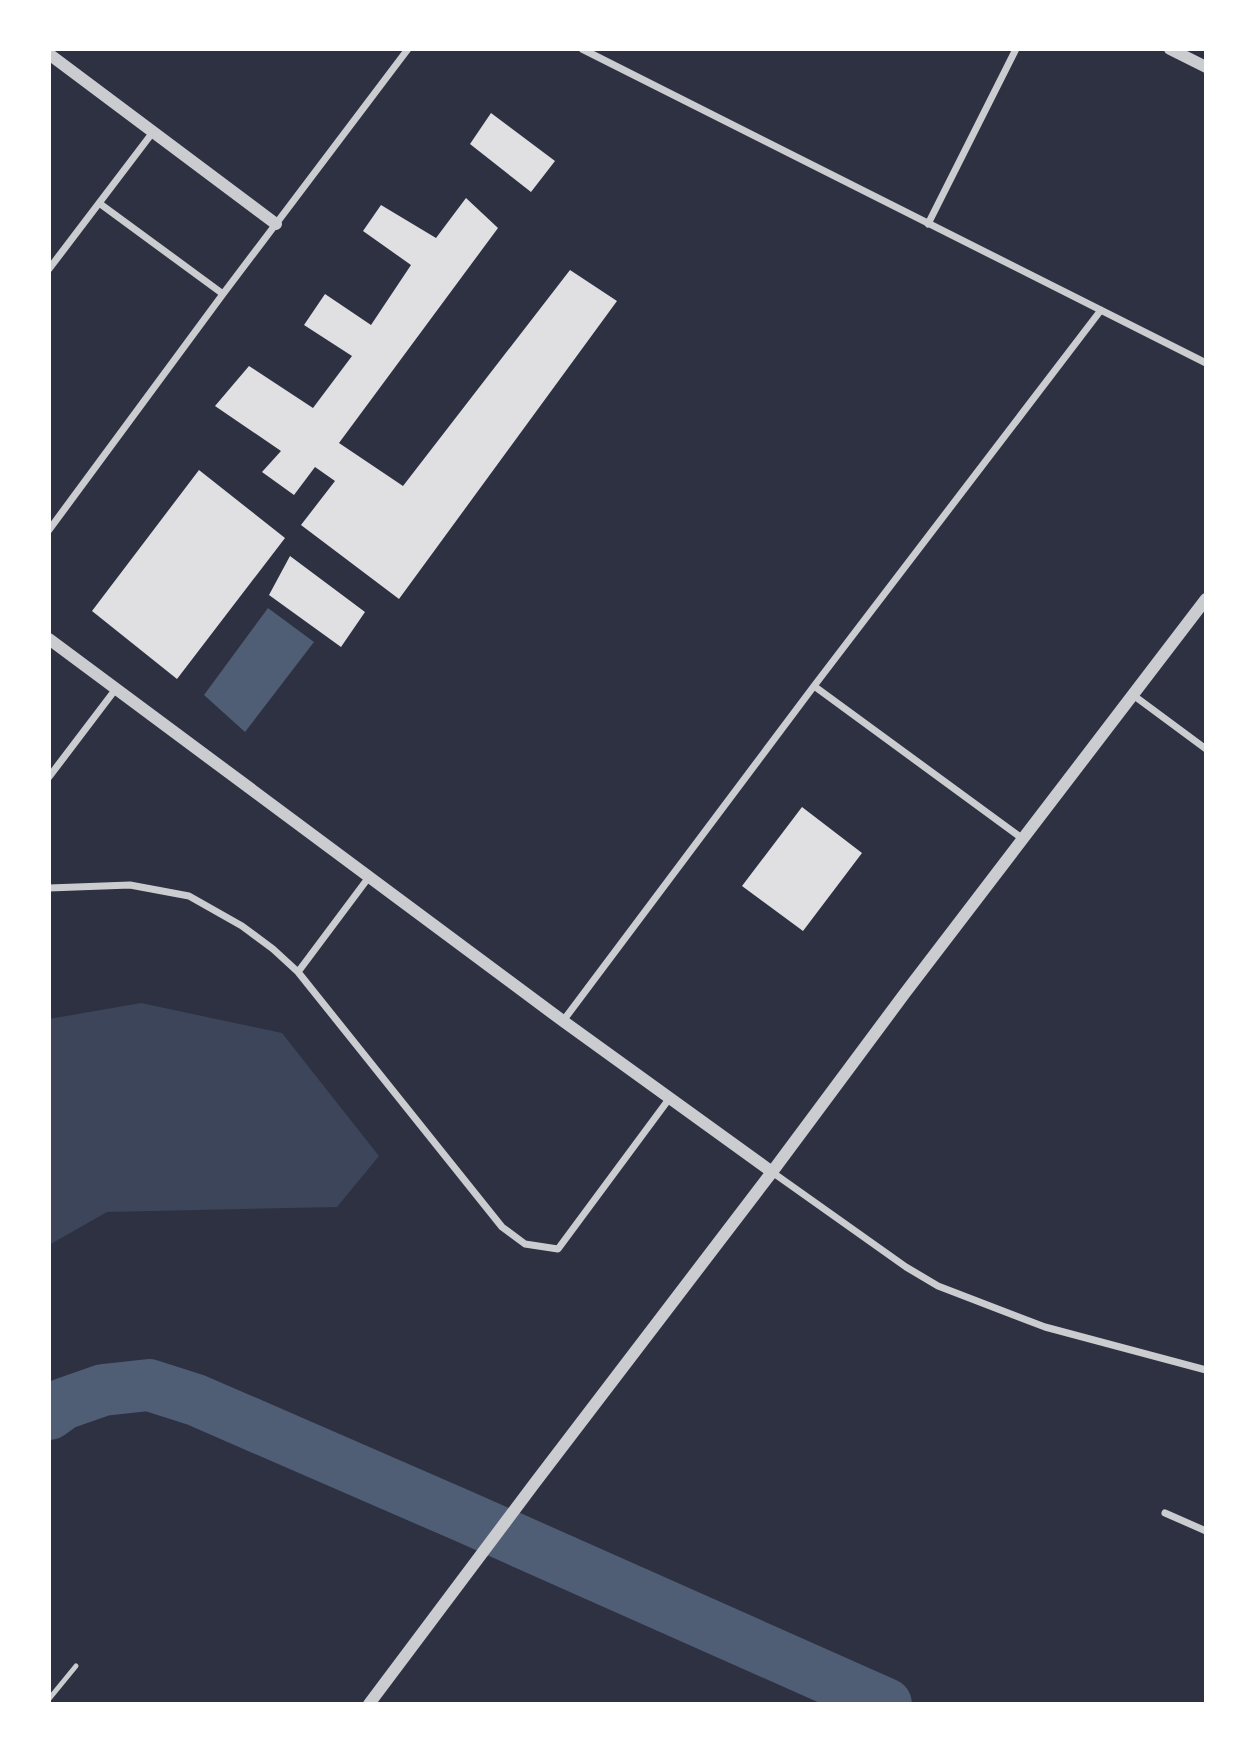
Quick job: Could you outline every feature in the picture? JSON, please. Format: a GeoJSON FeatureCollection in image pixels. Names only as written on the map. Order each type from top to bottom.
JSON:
{"type":"FeatureCollection","features":[{"type":"Feature","properties":{"kind":"street"},"geometry":{"type":"LineString","coordinates":[[49,530],[408,49]]}},
{"type":"Feature","properties":{"kind":"street"},"geometry":{"type":"LineString","coordinates":[[582,49],[1206,363]]}},
{"type":"Feature","properties":{"kind":"street"},"geometry":{"type":"LineString","coordinates":[[928,224],[1016,49]]}},
{"type":"Feature","properties":{"kind":"street"},"geometry":{"type":"LineString","coordinates":[[1170,49],[1206,67]]}},
{"type":"Feature","properties":{"kind":"street"},"geometry":{"type":"LineString","coordinates":[[49,54],[276,224]]}},
{"type":"Feature","properties":{"kind":"street"},"geometry":{"type":"LineString","coordinates":[[49,269],[153,132]]}},
{"type":"Feature","properties":{"kind":"street"},"geometry":{"type":"LineString","coordinates":[[99,203],[223,294]]}},
{"type":"Feature","properties":{"kind":"street"},"geometry":{"type":"LineString","coordinates":[[563,1021],[1101,310]]}},
{"type":"Feature","properties":{"kind":"street"},"geometry":{"type":"LineString","coordinates":[[369,1704],[1206,598]]}},
{"type":"Feature","properties":{"kind":"street"},"geometry":{"type":"LineString","coordinates":[[49,639],[669,1099],[906,1267],[939,1286],[1045,1327],[1206,1370]]}},
{"type":"Feature","properties":{"kind":"street"},"geometry":{"type":"LineString","coordinates":[[814,686],[1023,839]]}},
{"type":"Feature","properties":{"kind":"street"},"geometry":{"type":"LineString","coordinates":[[49,777],[116,690]]}},
{"type":"Feature","properties":{"kind":"street"},"geometry":{"type":"LineString","coordinates":[[1133,695],[1206,750]]}},
{"type":"Feature","properties":{"kind":"street"},"geometry":{"type":"LineString","coordinates":[[298,972],[369,877]]}},
{"type":"Feature","properties":{"kind":"street"},"geometry":{"type":"LineString","coordinates":[[49,888],[130,886],[189,896],[242,926],[273,949],[298,972],[502,1227],[524,1244],[558,1249],[669,1099]]}},
{"type":"Feature","properties":{"kind":"street"},"geometry":{"type":"LineString","coordinates":[[1165,1513],[1206,1531]]}},
{"type":"Feature","properties":{"kind":"lane"},"geometry":{"type":"LineString","coordinates":[[49,1699],[76,1666]]}},
{"type":"Feature","properties":{"kind":"shaded area"},"geometry":{"type":"Polygon","coordinates":[[[268,608],[314,642],[245,732],[204,695],[268,608]]]}},
{"type":"Feature","properties":{"kind":"shaded area"},"geometry":{"type":"Polygon","coordinates":[[[141,1003],[282,1033],[379,1156],[337,1207],[107,1212],[49,1245],[49,1019],[141,1003]]]}},
{"type":"Feature","properties":{"kind":"building"},"geometry":{"type":"Polygon","coordinates":[[[491,113],[555,161],[531,192],[470,144],[491,113]]]}},
{"type":"Feature","properties":{"kind":"building"},"geometry":{"type":"Polygon","coordinates":[[[466,198],[498,228],[339,443],[403,486],[570,270],[617,301],[399,599],[301,525],[335,481],[315,467],[294,495],[262,472],[281,451],[215,406],[249,366],[313,408],[352,356],[304,325],[325,294],[371,325],[411,265],[363,231],[381,205],[436,238],[466,198]]]}},
{"type":"Feature","properties":{"kind":"building"},"geometry":{"type":"Polygon","coordinates":[[[199,470],[285,538],[177,679],[92,611],[199,470]]]}},
{"type":"Feature","properties":{"kind":"building"},"geometry":{"type":"Polygon","coordinates":[[[290,556],[365,612],[341,647],[269,595],[290,556]]]}},
{"type":"Feature","properties":{"kind":"building"},"geometry":{"type":"Polygon","coordinates":[[[802,807],[862,853],[803,931],[742,886],[802,807]]]}},
{"type":"Feature","properties":{"kind":"waterway"},"geometry":{"type":"LineString","coordinates":[[49,1414],[63,1404],[103,1390],[149,1385],[196,1400],[886,1704]]}}]}
